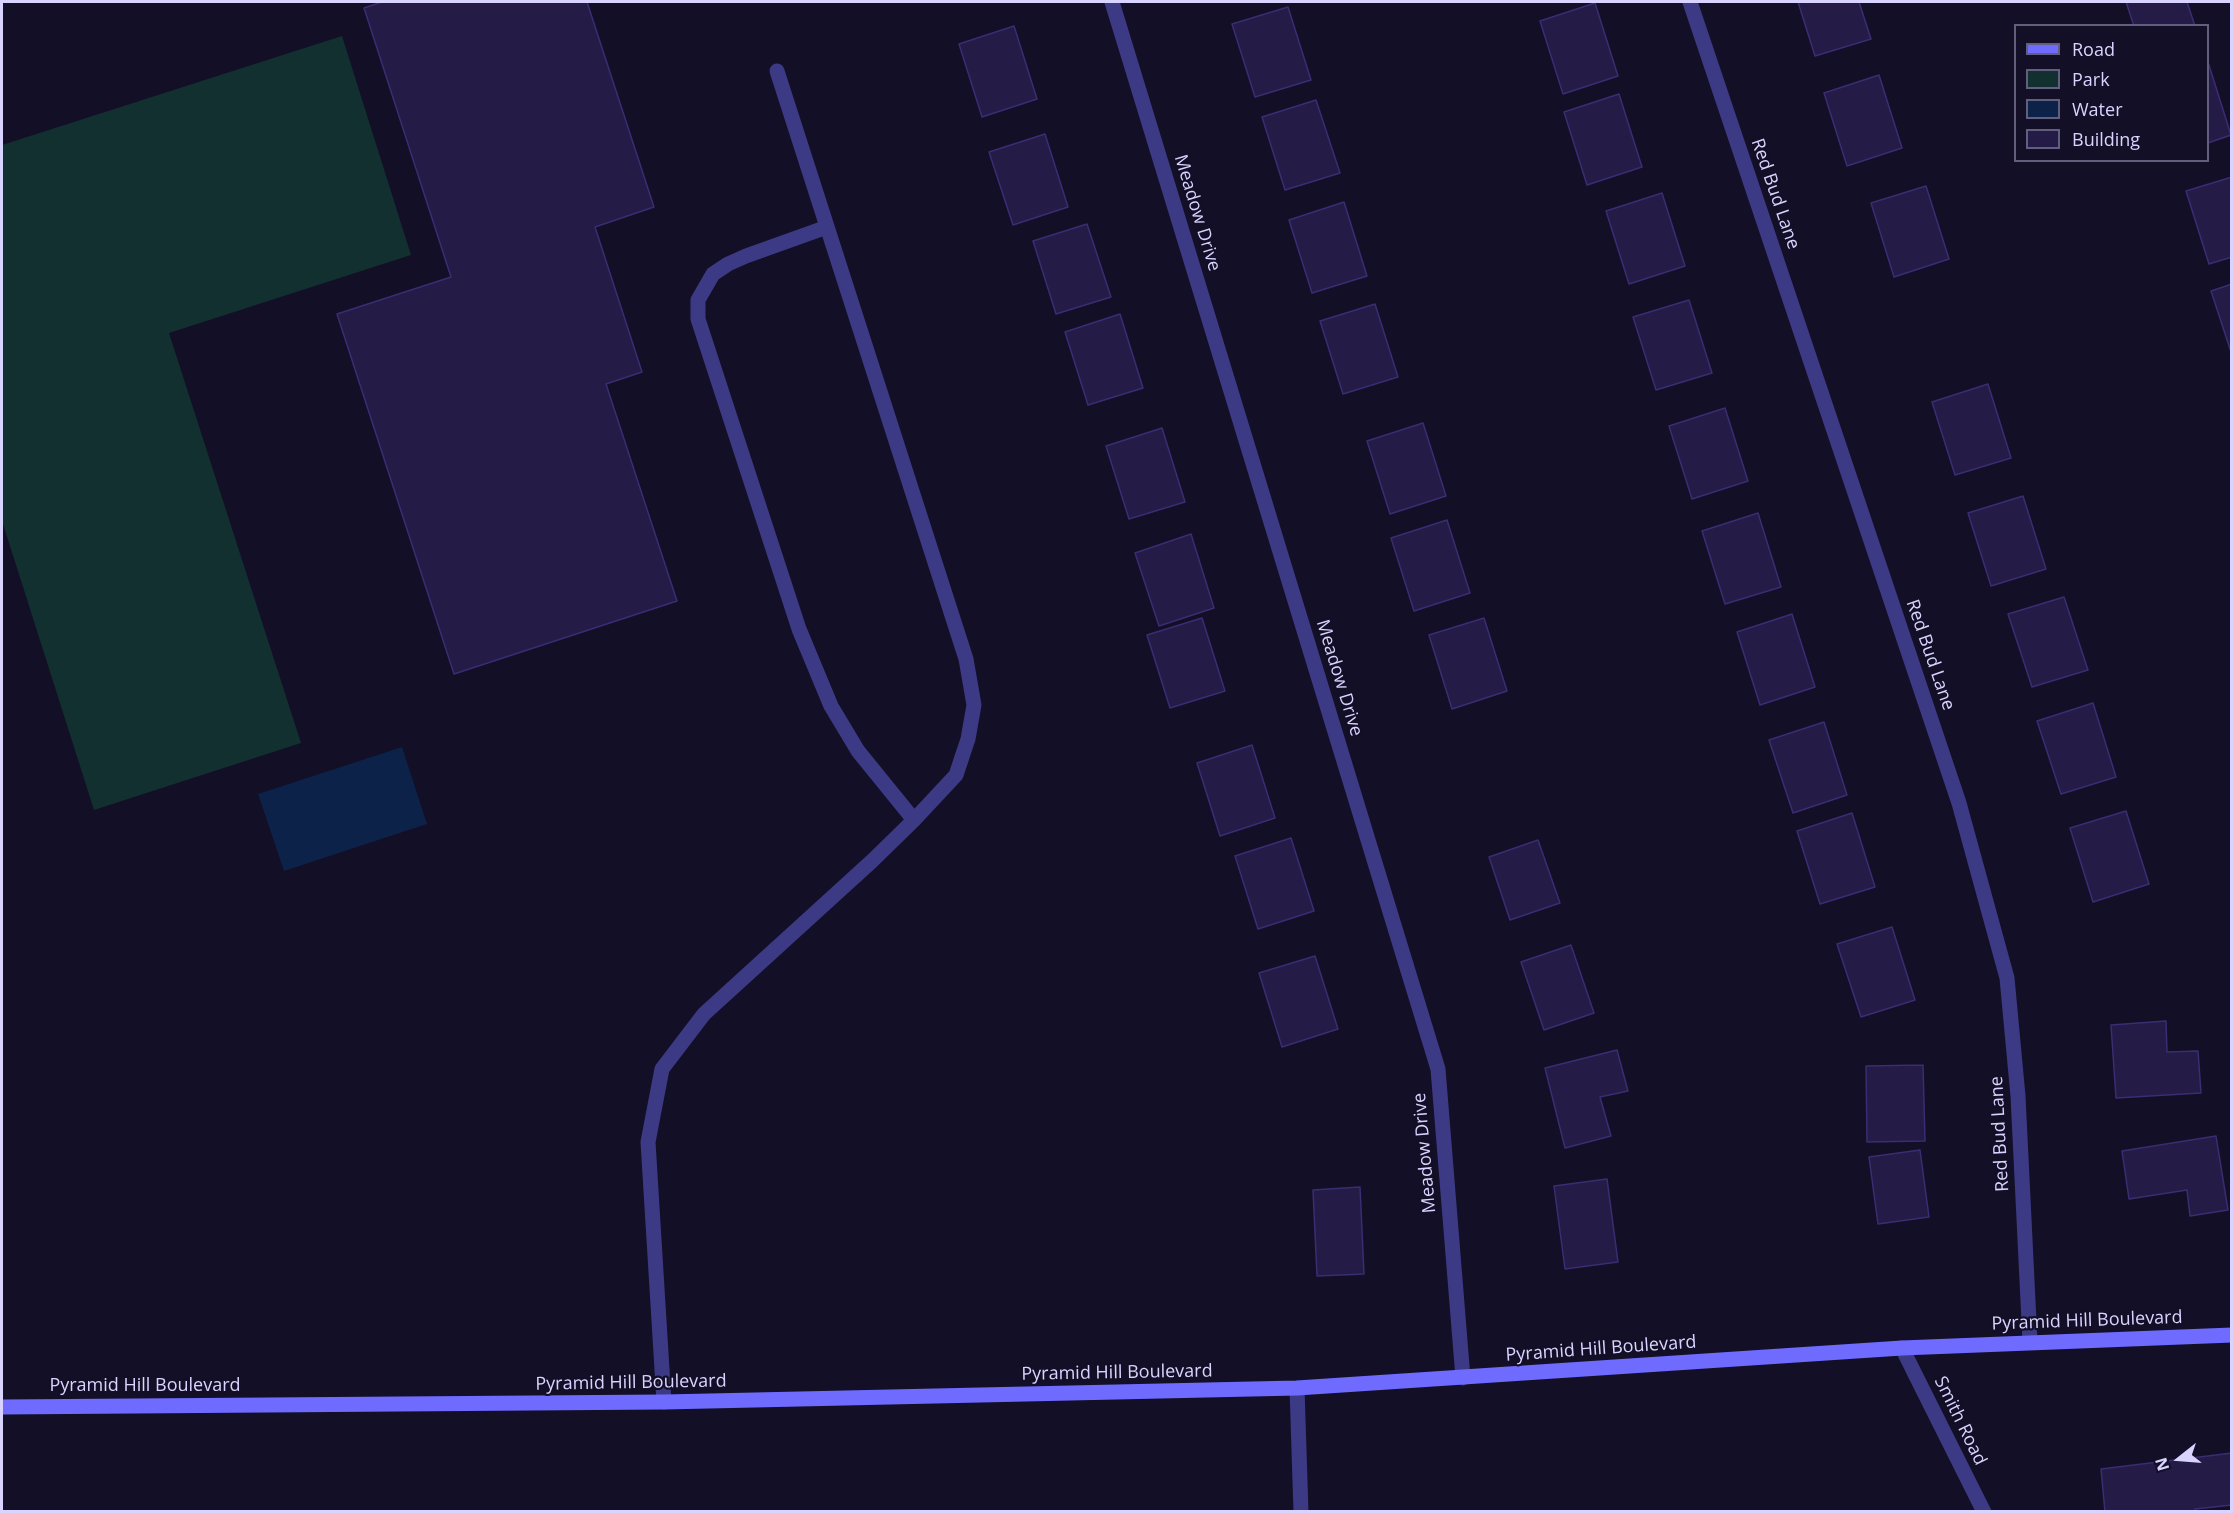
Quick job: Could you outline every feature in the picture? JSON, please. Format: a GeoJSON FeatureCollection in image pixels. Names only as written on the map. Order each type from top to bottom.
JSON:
{"type":"FeatureCollection","features":[{"type":"Feature","properties":{"kind":"main road","name":"Pyramid Hill Boulevard"},"geometry":{"type":"LineString","coordinates":[[2,1407],[664,1402],[1297,1388],[1902,1348],[2232,1335]]}},
{"type":"Feature","properties":{"kind":"street","name":"Meadow Drive"},"geometry":{"type":"LineString","coordinates":[[1112,2],[1438,1069],[1463,1378]]}},
{"type":"Feature","properties":{"kind":"street","name":"Red Bud Lane"},"geometry":{"type":"LineString","coordinates":[[1690,2],[1959,803],[2007,978],[2018,1096],[2030,1342]]}},
{"type":"Feature","properties":{"kind":"street"},"geometry":{"type":"LineString","coordinates":[[664,1402],[648,1142],[662,1069],[704,1014],[914,820],[956,775],[968,739],[974,705],[966,659],[777,71]]}},
{"type":"Feature","properties":{"kind":"street"},"geometry":{"type":"LineString","coordinates":[[827,227],[746,256],[713,274],[698,300],[698,319],[799,629],[823,689],[858,751],[914,820]]}},
{"type":"Feature","properties":{"kind":"street","name":"Smith Road"},"geometry":{"type":"LineString","coordinates":[[1902,1348],[1984,1512]]}},
{"type":"Feature","properties":{"kind":"street"},"geometry":{"type":"LineString","coordinates":[[1297,1388],[1301,1512]]}},
{"type":"Feature","properties":{"kind":"green space"},"geometry":{"type":"Polygon","coordinates":[[[342,36],[411,255],[169,333],[301,743],[94,810],[2,521],[2,145],[342,36]]]}},
{"type":"Feature","properties":{"kind":"water"},"geometry":{"type":"Polygon","coordinates":[[[402,747],[427,824],[284,871],[258,794],[402,747]]]}},
{"type":"Feature","properties":{"kind":"building"},"geometry":{"type":"Polygon","coordinates":[[[382,2],[587,2],[654,207],[595,227],[642,372],[606,384],[677,601],[454,674],[337,314],[451,277],[364,8],[382,2]]]}},
{"type":"Feature","properties":{"kind":"building"},"geometry":{"type":"Polygon","coordinates":[[[1798,2],[1859,2],[1871,39],[1815,56],[1798,2]]]}},
{"type":"Feature","properties":{"kind":"building"},"geometry":{"type":"Polygon","coordinates":[[[2126,2],[2187,2],[2194,24],[2133,24],[2126,2]]]}},
{"type":"Feature","properties":{"kind":"building"},"geometry":{"type":"Polygon","coordinates":[[[1595,3],[1618,76],[1563,94],[1540,21],[1595,3]]]}},
{"type":"Feature","properties":{"kind":"building"},"geometry":{"type":"Polygon","coordinates":[[[1288,7],[1311,80],[1255,97],[1232,24],[1288,7]]]}},
{"type":"Feature","properties":{"kind":"building"},"geometry":{"type":"Polygon","coordinates":[[[1014,26],[1037,99],[982,117],[959,44],[1014,26]]]}},
{"type":"Feature","properties":{"kind":"building"},"geometry":{"type":"Polygon","coordinates":[[[2209,65],[2231,135],[2209,143],[2209,65]]]}},
{"type":"Feature","properties":{"kind":"building"},"geometry":{"type":"Polygon","coordinates":[[[1879,75],[1902,148],[1847,166],[1824,93],[1879,75]]]}},
{"type":"Feature","properties":{"kind":"building"},"geometry":{"type":"Polygon","coordinates":[[[1619,94],[1642,167],[1587,185],[1564,112],[1619,94]]]}},
{"type":"Feature","properties":{"kind":"building"},"geometry":{"type":"Polygon","coordinates":[[[1316,100],[1340,173],[1285,190],[1262,117],[1316,100]]]}},
{"type":"Feature","properties":{"kind":"building"},"geometry":{"type":"Polygon","coordinates":[[[1045,134],[1068,207],[1013,225],[989,152],[1045,134]]]}},
{"type":"Feature","properties":{"kind":"building"},"geometry":{"type":"Polygon","coordinates":[[[2232,177],[2232,257],[2209,264],[2186,191],[2232,177]]]}},
{"type":"Feature","properties":{"kind":"building"},"geometry":{"type":"Polygon","coordinates":[[[1926,186],[1949,259],[1894,277],[1871,203],[1926,186]]]}},
{"type":"Feature","properties":{"kind":"building"},"geometry":{"type":"Polygon","coordinates":[[[1662,193],[1685,266],[1629,284],[1606,211],[1662,193]]]}},
{"type":"Feature","properties":{"kind":"building"},"geometry":{"type":"Polygon","coordinates":[[[1344,202],[1367,276],[1312,293],[1289,220],[1344,202]]]}},
{"type":"Feature","properties":{"kind":"building"},"geometry":{"type":"Polygon","coordinates":[[[1087,224],[1111,297],[1056,314],[1033,241],[1087,224]]]}},
{"type":"Feature","properties":{"kind":"building"},"geometry":{"type":"Polygon","coordinates":[[[2232,284],[2232,355],[2211,291],[2232,284]]]}},
{"type":"Feature","properties":{"kind":"building"},"geometry":{"type":"Polygon","coordinates":[[[1689,300],[1712,373],[1656,390],[1633,317],[1689,300]]]}},
{"type":"Feature","properties":{"kind":"building"},"geometry":{"type":"Polygon","coordinates":[[[1375,304],[1398,377],[1343,394],[1320,321],[1375,304]]]}},
{"type":"Feature","properties":{"kind":"building"},"geometry":{"type":"Polygon","coordinates":[[[1120,314],[1143,388],[1088,405],[1065,332],[1120,314]]]}},
{"type":"Feature","properties":{"kind":"building"},"geometry":{"type":"Polygon","coordinates":[[[1988,384],[2011,458],[1955,475],[1932,402],[1988,384]]]}},
{"type":"Feature","properties":{"kind":"building"},"geometry":{"type":"Polygon","coordinates":[[[1725,408],[1748,481],[1692,499],[1669,426],[1725,408]]]}},
{"type":"Feature","properties":{"kind":"building"},"geometry":{"type":"Polygon","coordinates":[[[1423,423],[1446,496],[1390,514],[1367,441],[1423,423]]]}},
{"type":"Feature","properties":{"kind":"building"},"geometry":{"type":"Polygon","coordinates":[[[1162,428],[1185,502],[1129,519],[1106,446],[1162,428]]]}},
{"type":"Feature","properties":{"kind":"building"},"geometry":{"type":"Polygon","coordinates":[[[2023,496],[2046,569],[1991,586],[1968,513],[2023,496]]]}},
{"type":"Feature","properties":{"kind":"building"},"geometry":{"type":"Polygon","coordinates":[[[1758,513],[1781,587],[1725,604],[1702,531],[1758,513]]]}},
{"type":"Feature","properties":{"kind":"building"},"geometry":{"type":"Polygon","coordinates":[[[1447,520],[1470,593],[1414,611],[1391,538],[1447,520]]]}},
{"type":"Feature","properties":{"kind":"building"},"geometry":{"type":"Polygon","coordinates":[[[1191,534],[1214,608],[1159,626],[1135,553],[1191,534]]]}},
{"type":"Feature","properties":{"kind":"building"},"geometry":{"type":"Polygon","coordinates":[[[2064,597],[2088,670],[2032,687],[2008,614],[2064,597]]]}},
{"type":"Feature","properties":{"kind":"building"},"geometry":{"type":"Polygon","coordinates":[[[1792,614],[1815,687],[1760,705],[1737,632],[1792,614]]]}},
{"type":"Feature","properties":{"kind":"building"},"geometry":{"type":"Polygon","coordinates":[[[1202,618],[1225,691],[1170,708],[1147,635],[1202,618]]]}},
{"type":"Feature","properties":{"kind":"building"},"geometry":{"type":"Polygon","coordinates":[[[1484,618],[1507,691],[1452,709],[1429,635],[1484,618]]]}},
{"type":"Feature","properties":{"kind":"building"},"geometry":{"type":"Polygon","coordinates":[[[2093,703],[2116,777],[2061,794],[2037,721],[2093,703]]]}},
{"type":"Feature","properties":{"kind":"building"},"geometry":{"type":"Polygon","coordinates":[[[1824,722],[1847,795],[1793,813],[1769,740],[1824,722]]]}},
{"type":"Feature","properties":{"kind":"building"},"geometry":{"type":"Polygon","coordinates":[[[1252,745],[1275,818],[1220,836],[1197,763],[1252,745]]]}},
{"type":"Feature","properties":{"kind":"building"},"geometry":{"type":"Polygon","coordinates":[[[2126,811],[2149,884],[2093,902],[2070,828],[2126,811]]]}},
{"type":"Feature","properties":{"kind":"building"},"geometry":{"type":"Polygon","coordinates":[[[1852,813],[1875,887],[1820,904],[1797,831],[1852,813]]]}},
{"type":"Feature","properties":{"kind":"building"},"geometry":{"type":"Polygon","coordinates":[[[1291,838],[1314,911],[1258,929],[1235,856],[1291,838]]]}},
{"type":"Feature","properties":{"kind":"building"},"geometry":{"type":"Polygon","coordinates":[[[1538,840],[1560,903],[1510,920],[1489,857],[1538,840]]]}},
{"type":"Feature","properties":{"kind":"building"},"geometry":{"type":"Polygon","coordinates":[[[1892,927],[1915,1000],[1861,1017],[1837,944],[1892,927]]]}},
{"type":"Feature","properties":{"kind":"building"},"geometry":{"type":"Polygon","coordinates":[[[1571,945],[1594,1013],[1544,1030],[1521,962],[1571,945]]]}},
{"type":"Feature","properties":{"kind":"building"},"geometry":{"type":"Polygon","coordinates":[[[1315,956],[1338,1029],[1282,1047],[1259,973],[1315,956]]]}},
{"type":"Feature","properties":{"kind":"building"},"geometry":{"type":"Polygon","coordinates":[[[2166,1021],[2167,1052],[2198,1051],[2201,1093],[2116,1098],[2111,1025],[2166,1021]]]}},
{"type":"Feature","properties":{"kind":"building"},"geometry":{"type":"Polygon","coordinates":[[[1617,1050],[1628,1091],[1600,1097],[1611,1136],[1565,1148],[1545,1068],[1617,1050]]]}},
{"type":"Feature","properties":{"kind":"building"},"geometry":{"type":"Polygon","coordinates":[[[1923,1065],[1925,1141],[1867,1142],[1866,1066],[1923,1065]]]}},
{"type":"Feature","properties":{"kind":"building"},"geometry":{"type":"Polygon","coordinates":[[[2216,1136],[2228,1210],[2190,1216],[2187,1190],[2129,1199],[2122,1151],[2216,1136]]]}},
{"type":"Feature","properties":{"kind":"building"},"geometry":{"type":"Polygon","coordinates":[[[1920,1150],[1929,1217],[1878,1224],[1869,1157],[1920,1150]]]}},
{"type":"Feature","properties":{"kind":"building"},"geometry":{"type":"Polygon","coordinates":[[[1607,1179],[1618,1262],[1565,1269],[1554,1186],[1607,1179]]]}},
{"type":"Feature","properties":{"kind":"building"},"geometry":{"type":"Polygon","coordinates":[[[1360,1187],[1364,1274],[1317,1276],[1313,1190],[1360,1187]]]}},
{"type":"Feature","properties":{"kind":"building"},"geometry":{"type":"Polygon","coordinates":[[[2232,1453],[2232,1505],[2195,1509],[2196,1512],[2105,1512],[2101,1469],[2232,1453]]]}}]}
